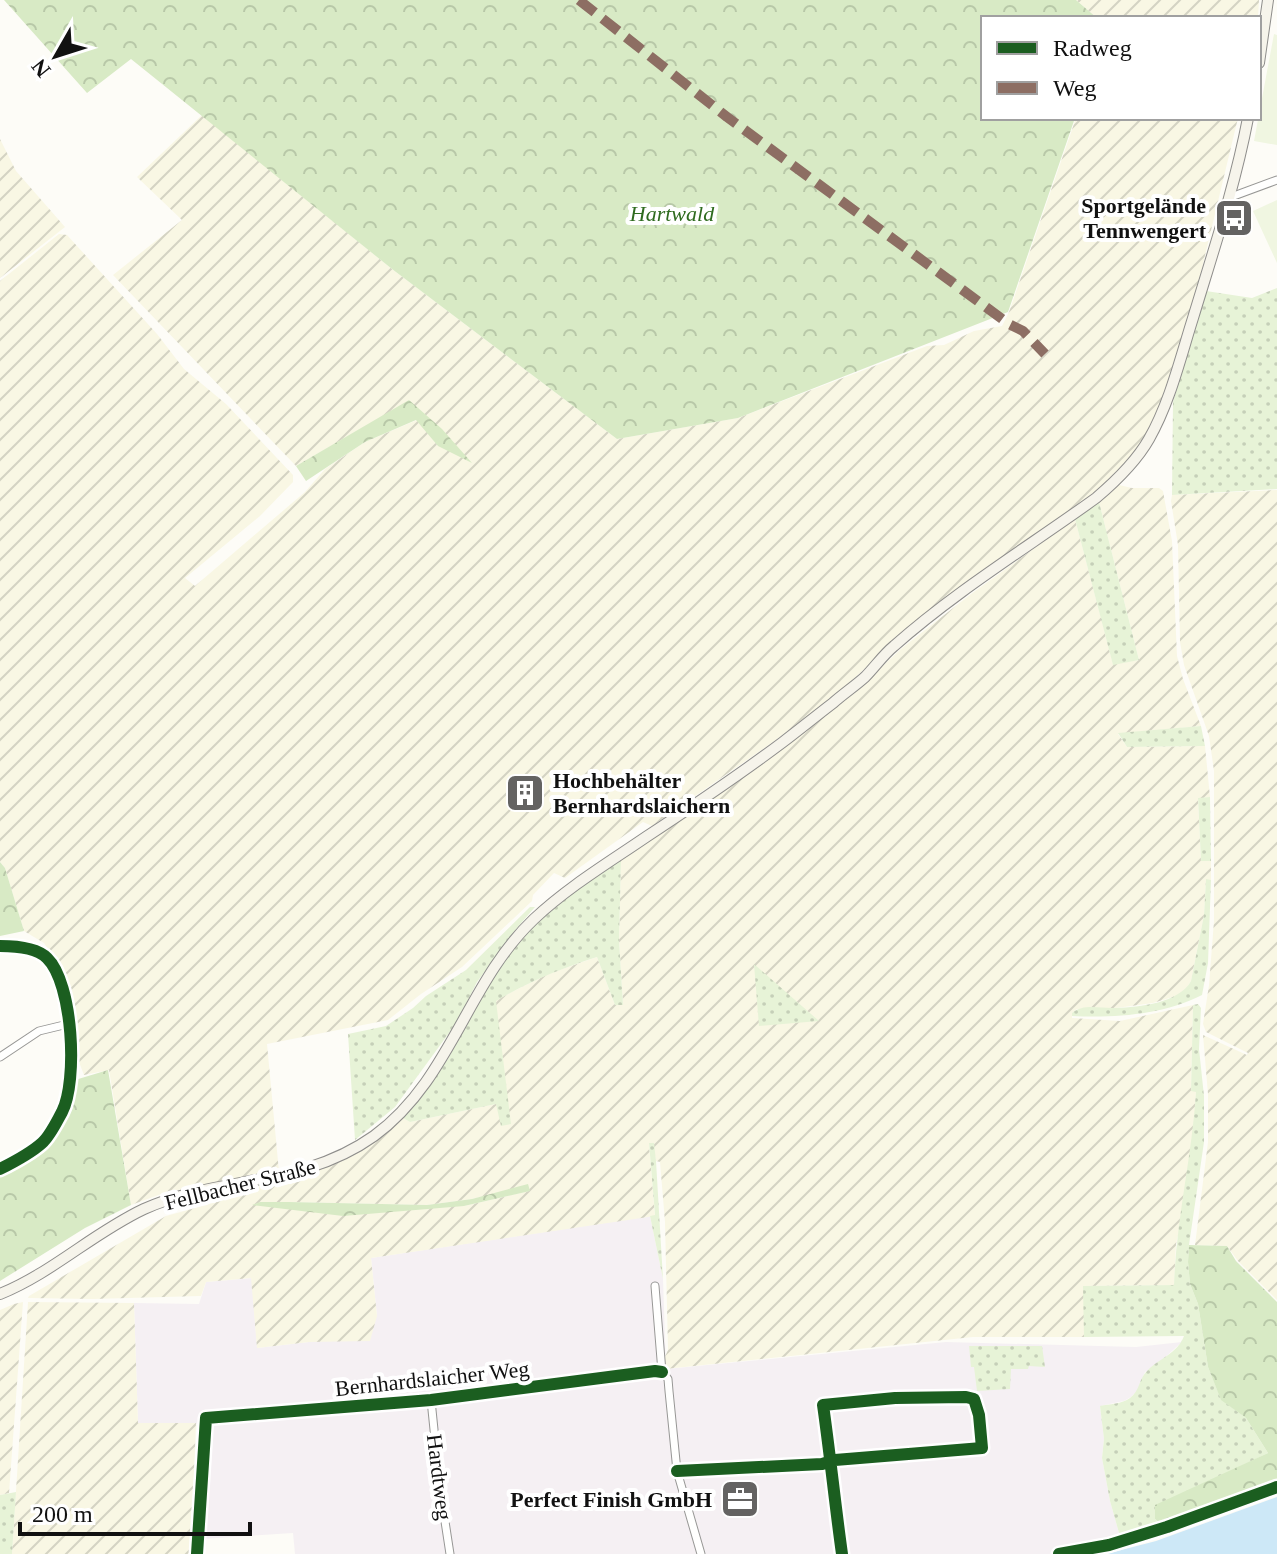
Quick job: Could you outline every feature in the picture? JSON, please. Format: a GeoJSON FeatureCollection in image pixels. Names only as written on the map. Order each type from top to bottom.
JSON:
{"type":"FeatureCollection","features":[{"type":"Feature","properties":{"kind":"main road"},"geometry":{"type":"LineString","coordinates":[[1261,49],[1268,0]]}},
{"type":"Feature","properties":{"kind":"main road","name":"Fellbacher Straße"},"geometry":{"type":"LineString","coordinates":[[0,1294],[30,1280],[144,1209],[203,1190],[301,1171],[351,1151],[375,1135],[409,1104],[432,1076],[490,975],[523,930],[568,890],[782,742],[865,677],[892,647],[966,589],[1116,481],[1139,455],[1166,403],[1231,197],[1248,120]]}},
{"type":"Feature","properties":{"kind":"street"},"geometry":{"type":"LineString","coordinates":[[1231,197],[1277,180]]}},
{"type":"Feature","properties":{"kind":"street"},"geometry":{"type":"LineString","coordinates":[[0,946],[22,947],[46,956],[56,970],[65,995],[72,1058],[64,1109],[43,1142],[0,1169]]}},
{"type":"Feature","properties":{"kind":"street"},"geometry":{"type":"LineString","coordinates":[[0,1057],[39,1031],[68,1024]]}},
{"type":"Feature","properties":{"kind":"street"},"geometry":{"type":"LineString","coordinates":[[655,1286],[662,1372],[668,1379],[677,1471],[701,1554]]}},
{"type":"Feature","properties":{"kind":"street","name":"Bernhardslaicher Weg"},"geometry":{"type":"LineString","coordinates":[[197,1554],[206,1418],[431,1400],[662,1372]]}},
{"type":"Feature","properties":{"kind":"street"},"geometry":{"type":"LineString","coordinates":[[677,1471],[822,1464],[830,1461],[982,1448],[977,1404],[971,1398],[895,1398],[823,1405],[830,1461],[842,1554]]}},
{"type":"Feature","properties":{"kind":"street","name":"Hardtweg"},"geometry":{"type":"LineString","coordinates":[[431,1400],[450,1554]]}},
{"type":"Feature","properties":{"kind":"street"},"geometry":{"type":"LineString","coordinates":[[1059,1554],[1109,1545]]}},
{"type":"Feature","properties":{"kind":"shaded area"},"geometry":{"type":"Polygon","coordinates":[[[1076,0],[1259,0],[1258,16],[1095,16],[1076,0]]]}},
{"type":"Feature","properties":{"kind":"shaded area"},"geometry":{"type":"Polygon","coordinates":[[[202,115],[392,269],[617,439],[738,418],[927,346],[944,345],[974,331],[1002,326],[1075,120],[1238,120],[1196,293],[1156,417],[1134,453],[1097,491],[896,639],[841,691],[773,742],[652,826],[643,822],[565,878],[554,873],[533,895],[532,901],[462,967],[388,1020],[267,1044],[279,1172],[167,1192],[131,1205],[109,1070],[84,1075],[79,1062],[66,976],[44,943],[24,931],[5,868],[0,862],[0,281],[59,234],[67,235],[157,334],[184,369],[226,404],[293,475],[293,482],[260,516],[185,578],[195,586],[305,492],[325,469],[365,442],[417,420],[438,446],[409,401],[296,466],[113,275],[182,220],[137,177],[202,115]]]}},
{"type":"Feature","properties":{"kind":"shaded area"},"geometry":{"type":"Polygon","coordinates":[[[0,139],[16,171],[65,227],[0,278],[0,139]]]}},
{"type":"Feature","properties":{"kind":"shaded area"},"geometry":{"type":"Polygon","coordinates":[[[1119,485],[1159,488],[1163,491],[1172,541],[1177,656],[1201,726],[1118,734],[1127,747],[1205,746],[1210,797],[1198,799],[1201,861],[1211,861],[1211,880],[1206,880],[1204,915],[1191,981],[1186,989],[1176,996],[1153,1003],[1077,1009],[1072,1013],[1072,1018],[1120,1021],[1193,1005],[1191,1090],[1196,1091],[1194,1132],[1176,1244],[1174,1285],[1084,1286],[1084,1337],[973,1337],[665,1369],[664,1359],[668,1350],[665,1222],[660,1162],[656,1161],[653,1143],[649,1144],[655,1216],[371,1258],[377,1316],[370,1341],[309,1342],[257,1348],[251,1278],[206,1282],[201,1296],[28,1298],[166,1216],[213,1203],[212,1195],[280,1181],[326,1167],[372,1143],[403,1118],[410,1122],[496,1104],[496,1000],[548,974],[597,957],[615,1005],[623,1005],[619,940],[621,860],[860,687],[902,648],[971,594],[1075,519],[1113,664],[1139,660],[1099,502],[1119,485]],[[529,1191],[427,1205],[255,1204],[464,1206],[529,1191]]]}},
{"type":"Feature","properties":{"kind":"shaded area"},"geometry":{"type":"Polygon","coordinates":[[[1277,490],[1277,1300],[1227,1246],[1195,1245],[1208,1142],[1203,1035],[1248,1053],[1206,1032],[1203,1024],[1214,921],[1214,771],[1209,736],[1184,665],[1180,642],[1178,545],[1171,501],[1172,495],[1277,490]]]}},
{"type":"Feature","properties":{"kind":"shaded area"},"geometry":{"type":"Polygon","coordinates":[[[650,1216],[663,1279],[666,1369],[946,1342],[1136,1347],[1182,1342],[1145,1372],[1131,1397],[1100,1406],[1104,1439],[1102,1458],[1121,1540],[1054,1554],[295,1554],[293,1533],[201,1539],[208,1424],[138,1423],[134,1303],[199,1304],[206,1282],[252,1278],[257,1348],[309,1342],[377,1316],[371,1258],[650,1216]]]}},
{"type":"Feature","properties":{"kind":"shaded area"},"geometry":{"type":"Polygon","coordinates":[[[23,1302],[9,1493],[0,1495],[0,1310],[23,1302]]]}},
{"type":"Feature","properties":{"kind":"shaded area"},"geometry":{"type":"Polygon","coordinates":[[[28,1302],[134,1303],[138,1423],[196,1423],[191,1554],[12,1554],[28,1302]]]}},
{"type":"Feature","properties":{"kind":"green space","name":"Hartwald"},"geometry":{"type":"Polygon","coordinates":[[[4,0],[1076,0],[1095,16],[981,16],[981,120],[1074,120],[1008,312],[738,418],[617,439],[392,269],[131,59],[87,93],[4,0]]]}},
{"type":"Feature","properties":{"kind":"green space"},"geometry":{"type":"Polygon","coordinates":[[[1274,34],[1277,35],[1277,145],[1254,141],[1258,120],[1261,120],[1261,104],[1274,34]]]}},
{"type":"Feature","properties":{"kind":"green space"},"geometry":{"type":"Polygon","coordinates":[[[1277,200],[1277,263],[1253,211],[1277,200]]]}},
{"type":"Feature","properties":{"kind":"green space"},"geometry":{"type":"Polygon","coordinates":[[[1277,288],[1277,489],[1172,495],[1173,402],[1206,291],[1252,298],[1277,288]]]}},
{"type":"Feature","properties":{"kind":"green space"},"geometry":{"type":"Polygon","coordinates":[[[409,400],[442,429],[472,463],[438,446],[416,420],[365,442],[306,481],[296,466],[409,400]]]}},
{"type":"Feature","properties":{"kind":"green space"},"geometry":{"type":"Polygon","coordinates":[[[1099,502],[1139,660],[1113,665],[1075,519],[1099,502]]]}},
{"type":"Feature","properties":{"kind":"green space"},"geometry":{"type":"Polygon","coordinates":[[[1201,726],[1205,746],[1127,747],[1118,733],[1201,726]]]}},
{"type":"Feature","properties":{"kind":"green space"},"geometry":{"type":"Polygon","coordinates":[[[1210,797],[1211,861],[1201,861],[1198,798],[1210,797]]]}},
{"type":"Feature","properties":{"kind":"green space"},"geometry":{"type":"Polygon","coordinates":[[[621,860],[619,940],[623,1005],[615,1005],[597,957],[520,988],[496,1001],[511,1124],[501,1126],[496,1104],[410,1122],[403,1118],[448,1059],[492,978],[529,929],[577,890],[621,860]]]}},
{"type":"Feature","properties":{"kind":"green space"},"geometry":{"type":"Polygon","coordinates":[[[0,862],[5,868],[24,931],[0,936],[0,862]]]}},
{"type":"Feature","properties":{"kind":"green space"},"geometry":{"type":"Polygon","coordinates":[[[1206,879],[1211,880],[1208,963],[1202,995],[1171,1007],[1138,1014],[1072,1016],[1082,1008],[1147,1005],[1168,999],[1185,988],[1191,981],[1204,915],[1206,879]]]}},
{"type":"Feature","properties":{"kind":"green space"},"geometry":{"type":"Polygon","coordinates":[[[530,907],[535,907],[477,982],[457,1022],[395,1107],[355,1140],[348,1034],[386,1026],[413,1008],[466,970],[530,907]]]}},
{"type":"Feature","properties":{"kind":"green space"},"geometry":{"type":"Polygon","coordinates":[[[754,964],[819,1021],[759,1026],[754,964]]]}},
{"type":"Feature","properties":{"kind":"green space"},"geometry":{"type":"Polygon","coordinates":[[[1198,1004],[1201,1008],[1199,1049],[1204,1096],[1204,1142],[1189,1245],[1190,1284],[1198,1304],[1208,1367],[1221,1399],[1246,1418],[1268,1453],[1225,1474],[1155,1519],[1170,1531],[1121,1540],[1102,1458],[1104,1439],[1100,1406],[1130,1398],[1144,1374],[1177,1347],[1184,1336],[1084,1337],[1083,1286],[1174,1285],[1194,1116],[1196,1092],[1191,1091],[1193,1005],[1198,1004]]]}},
{"type":"Feature","properties":{"kind":"green space"},"geometry":{"type":"Polygon","coordinates":[[[108,1070],[131,1205],[85,1228],[0,1281],[0,1174],[45,1144],[67,1114],[75,1080],[108,1070]]]}},
{"type":"Feature","properties":{"kind":"green space"},"geometry":{"type":"Polygon","coordinates":[[[649,1143],[654,1143],[656,1161],[663,1279],[650,1216],[655,1215],[649,1143]]]}},
{"type":"Feature","properties":{"kind":"green space"},"geometry":{"type":"Polygon","coordinates":[[[528,1184],[530,1191],[464,1206],[343,1216],[252,1205],[289,1202],[427,1205],[472,1199],[528,1184]]]}},
{"type":"Feature","properties":{"kind":"green space"},"geometry":{"type":"Polygon","coordinates":[[[1189,1245],[1227,1246],[1236,1261],[1277,1302],[1277,1490],[1170,1531],[1155,1519],[1155,1505],[1268,1453],[1246,1418],[1221,1400],[1208,1367],[1198,1304],[1190,1284],[1189,1245]]]}},
{"type":"Feature","properties":{"kind":"green space"},"geometry":{"type":"Polygon","coordinates":[[[969,1346],[1042,1346],[1045,1367],[1011,1369],[1010,1389],[977,1391],[969,1346]]]}},
{"type":"Feature","properties":{"kind":"green space"},"geometry":{"type":"Polygon","coordinates":[[[16,1492],[12,1554],[0,1554],[0,1495],[16,1492]]]}},
{"type":"Feature","properties":{"kind":"water"},"geometry":{"type":"Polygon","coordinates":[[[1277,1497],[1277,1554],[1106,1554],[1156,1541],[1277,1497]]]}},
{"type":"Feature","properties":{"kind":"marked path"},"geometry":{"type":"LineString","coordinates":[[579,0],[727,117],[1009,324],[1023,331],[1045,354]]}},
{"type":"Feature","properties":{"kind":"cycle path"},"geometry":{"type":"LineString","coordinates":[[0,946],[37,951],[47,958],[56,971],[67,1010],[71,1056],[67,1098],[51,1132],[33,1150],[0,1169]]}},
{"type":"Feature","properties":{"kind":"cycle path"},"geometry":{"type":"LineString","coordinates":[[197,1554],[206,1418],[431,1400],[662,1372]]}},
{"type":"Feature","properties":{"kind":"cycle path"},"geometry":{"type":"LineString","coordinates":[[677,1471],[822,1464],[835,1460],[982,1448],[974,1399],[895,1398],[823,1405],[828,1442],[830,1460],[832,1479],[842,1554]]}},
{"type":"Feature","properties":{"kind":"cycle path"},"geometry":{"type":"LineString","coordinates":[[1059,1554],[1109,1545],[1277,1487]]}},
{"type":"Feature","properties":{"kind":"place","name":"Sportgelände Tennwengert"},"geometry":{"type":"Point","coordinates":[1234,218]}},
{"type":"Feature","properties":{"kind":"place","name":"Hochbehälter Bernhardslaichern"},"geometry":{"type":"Point","coordinates":[525,793]}},
{"type":"Feature","properties":{"kind":"place","name":"Perfect Finish GmbH"},"geometry":{"type":"Point","coordinates":[740,1499]}}]}
